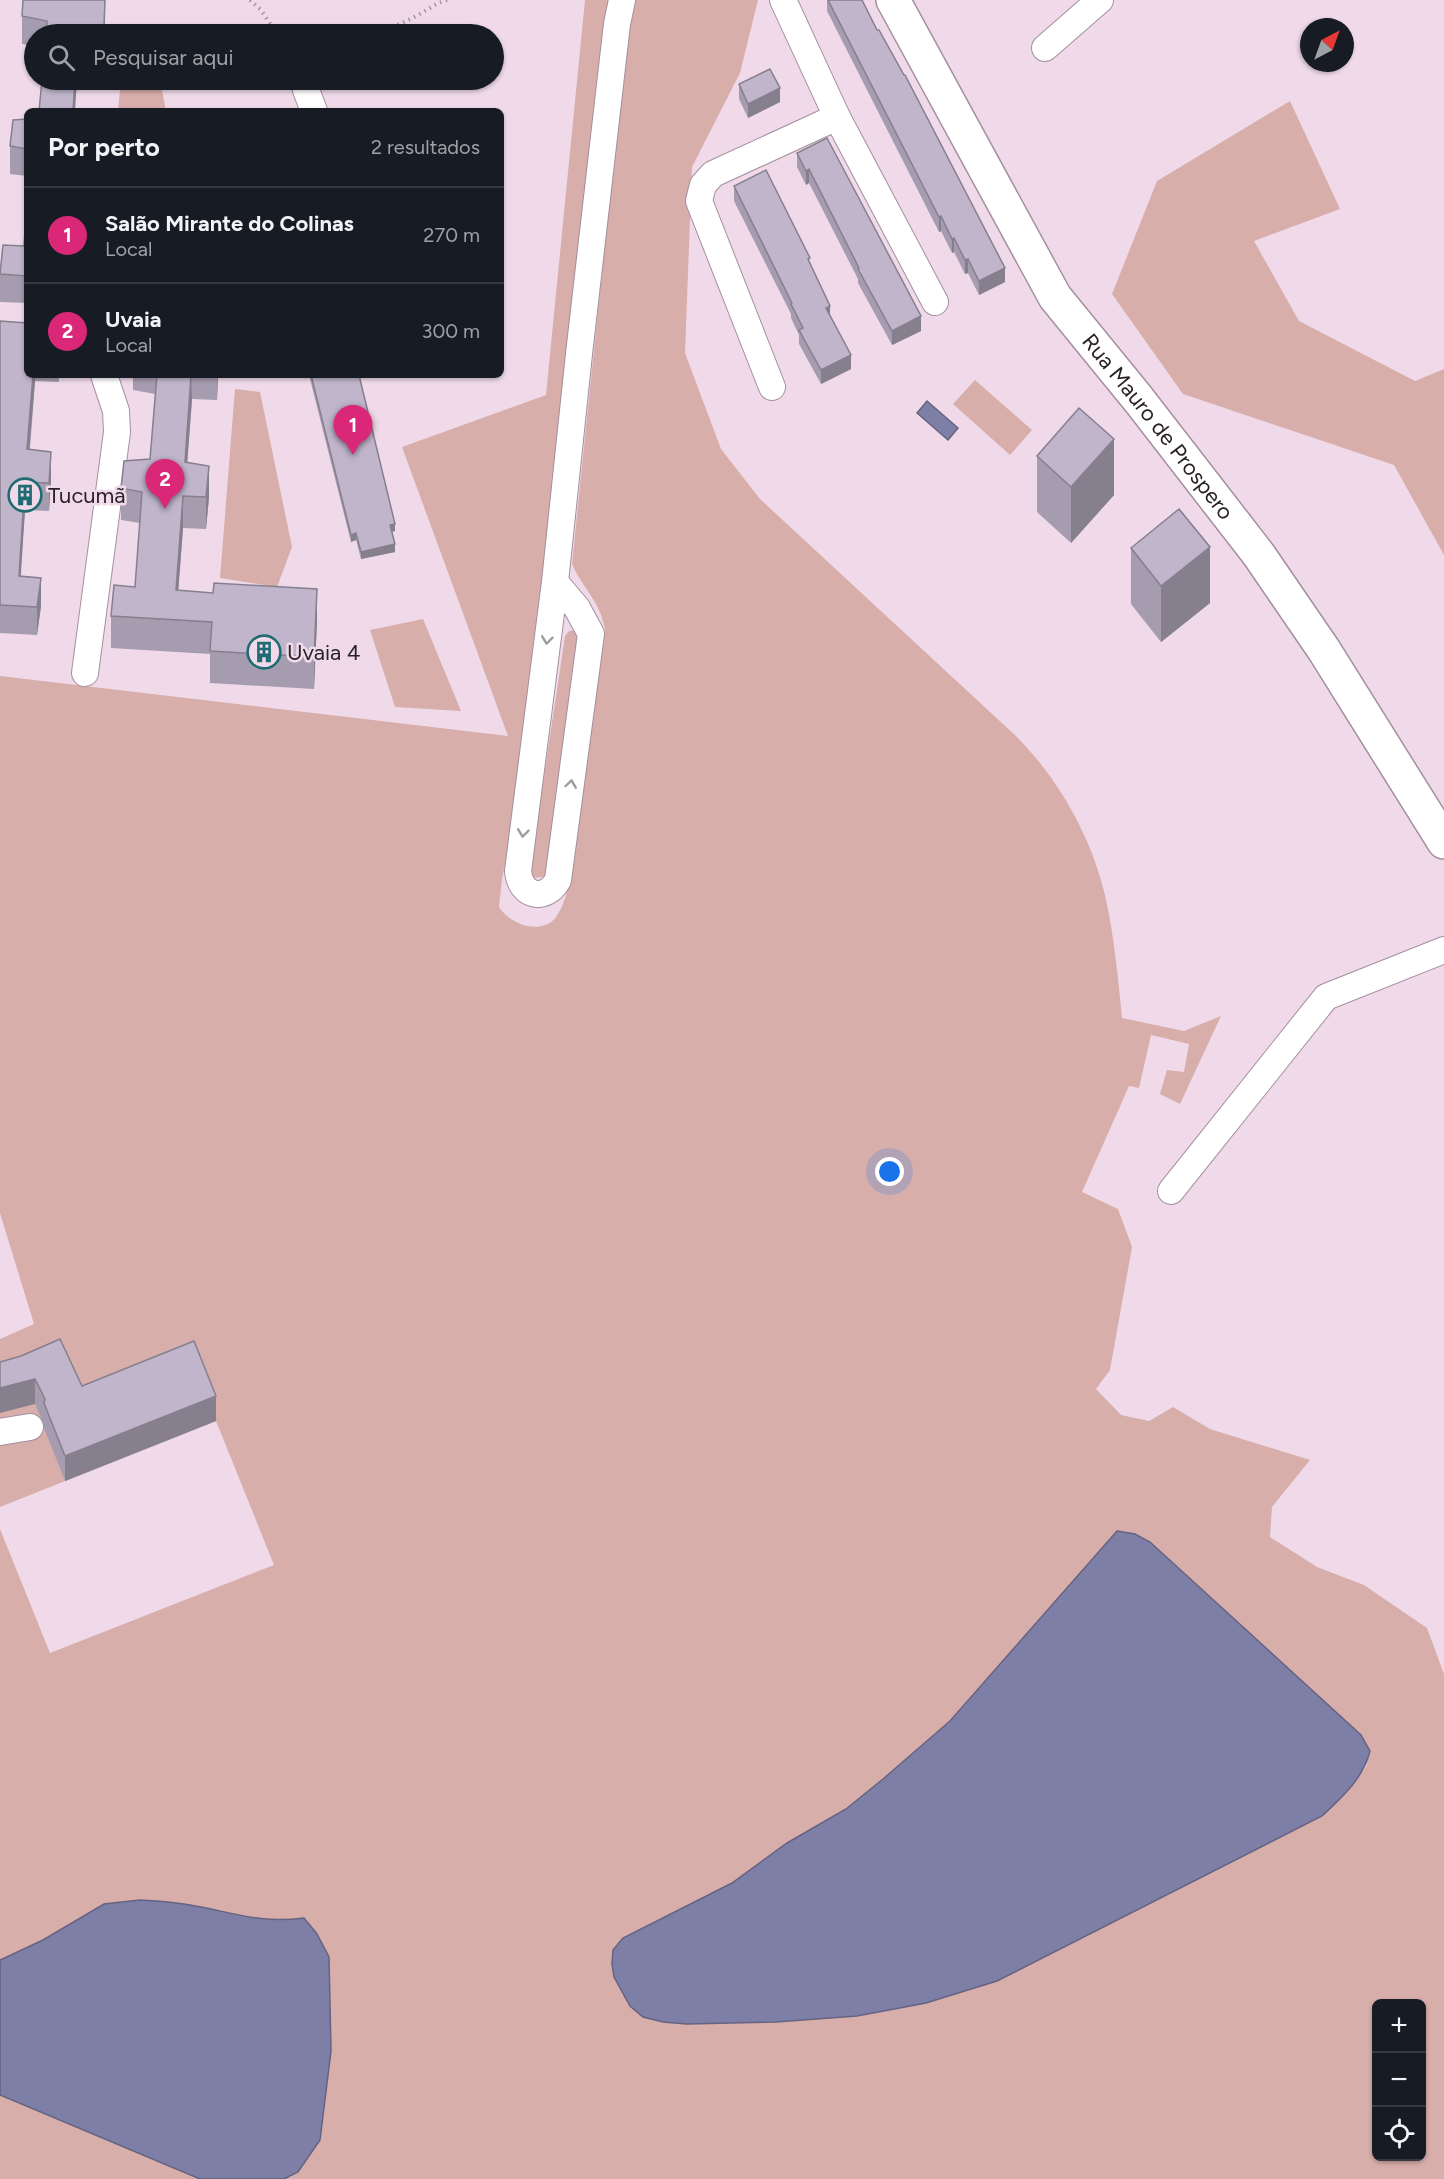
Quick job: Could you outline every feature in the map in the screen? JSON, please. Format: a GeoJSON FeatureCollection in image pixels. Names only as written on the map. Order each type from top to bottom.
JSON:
{"type":"FeatureCollection","features":[{"type":"Feature","properties":{"kind":"main road","name":"Rua Mauro de Prospero"},"geometry":{"type":"LineString","coordinates":[[893,0],[1055,297],[1139,400],[1259,555],[1324,650],[1444,842]]}},
{"type":"Feature","properties":{"kind":"street"},"geometry":{"type":"LineString","coordinates":[[555,582],[577,608],[591,634],[558,880],[550,891],[537,894],[520,884],[518,871],[555,582],[580,342],[617,24],[622,0]]}},
{"type":"Feature","properties":{"kind":"street"},"geometry":{"type":"LineString","coordinates":[[783,0],[837,117],[935,302]]}},
{"type":"Feature","properties":{"kind":"street"},"geometry":{"type":"LineString","coordinates":[[1045,48],[1100,0]]}},
{"type":"Feature","properties":{"kind":"street"},"geometry":{"type":"LineString","coordinates":[[772,387],[699,201],[703,185],[713,174],[837,117]]}},
{"type":"Feature","properties":{"kind":"street"},"geometry":{"type":"LineString","coordinates":[[85,673],[117,432],[116,411],[105,378]]}},
{"type":"Feature","properties":{"kind":"street"},"geometry":{"type":"LineString","coordinates":[[1172,1191],[1326,997],[1444,950]]}},
{"type":"Feature","properties":{"kind":"street"},"geometry":{"type":"LineString","coordinates":[[0,1432],[30,1427]]}},
{"type":"Feature","properties":{"kind":"path"},"geometry":{"type":"LineString","coordinates":[[250,0],[261,10],[270,24]]}},
{"type":"Feature","properties":{"kind":"path"},"geometry":{"type":"LineString","coordinates":[[395,24],[418,15],[433,2],[447,0]]}},
{"type":"Feature","properties":{"kind":"shaded area"},"geometry":{"type":"Polygon","coordinates":[[[585,0],[610,0],[530,745],[502,879],[499,907],[508,917],[521,924],[534,927],[548,924],[559,912],[566,896],[605,629],[595,603],[572,564],[626,38],[632,0],[758,0],[740,73],[692,167],[685,353],[721,449],[760,499],[1017,737],[1060,790],[1091,851],[1105,895],[1122,1018],[1184,1031],[1221,1016],[1180,1104],[1160,1094],[1167,1070],[1184,1072],[1189,1044],[1151,1035],[1139,1088],[1129,1086],[1082,1192],[1118,1209],[1132,1247],[1110,1370],[1096,1389],[1121,1415],[1149,1421],[1173,1407],[1210,1429],[1310,1460],[1272,1507],[1270,1537],[1317,1567],[1364,1585],[1427,1628],[1444,1674],[1444,2179],[284,2179],[298,2172],[320,2140],[331,2051],[329,1957],[304,1918],[281,1921],[244,1917],[203,1907],[140,1900],[104,1904],[43,1940],[0,1960],[0,1529],[50,1653],[274,1565],[216,1421],[0,1507],[0,1339],[34,1324],[0,1213],[0,676],[508,736],[402,447],[546,395],[585,0]],[[194,1366],[44,1426],[65,1480],[216,1421],[194,1366]],[[1117,1531],[950,1721],[883,1779],[846,1809],[787,1843],[732,1883],[623,1938],[612,1964],[615,1977],[630,2006],[1223,1865],[1322,1816],[1348,1790],[1366,1767],[1370,1751],[1117,1531]]]}},
{"type":"Feature","properties":{"kind":"shaded area"},"geometry":{"type":"Polygon","coordinates":[[[120,90],[162,90],[165,108],[118,108],[120,90]]]}},
{"type":"Feature","properties":{"kind":"shaded area"},"geometry":{"type":"Polygon","coordinates":[[[1290,101],[1340,209],[1254,241],[1299,321],[1415,381],[1444,369],[1444,555],[1394,465],[1183,394],[1112,294],[1157,181],[1290,101]]]}},
{"type":"Feature","properties":{"kind":"shaded area"},"geometry":{"type":"Polygon","coordinates":[[[975,380],[1032,430],[1010,455],[953,404],[975,380]]]}},
{"type":"Feature","properties":{"kind":"shaded area"},"geometry":{"type":"Polygon","coordinates":[[[235,389],[260,392],[292,547],[277,587],[220,578],[235,389]]]}},
{"type":"Feature","properties":{"kind":"shaded area"},"geometry":{"type":"Polygon","coordinates":[[[423,619],[461,711],[395,707],[370,630],[423,619]]]}},
{"type":"Feature","properties":{"kind":"shaded area"},"geometry":{"type":"Polygon","coordinates":[[[575,630],[579,633],[548,872],[543,877],[533,878],[530,870],[565,636],[569,631],[575,630]]]}},
{"type":"Feature","properties":{"kind":"shaded area"},"geometry":{"type":"Polygon","coordinates":[[[0,2095],[6,2097],[200,2179],[0,2179],[0,2095]]]}},
{"type":"Feature","properties":{"kind":"water"},"geometry":{"type":"Polygon","coordinates":[[[927,401],[958,428],[948,440],[917,413],[927,401]]]}},
{"type":"Feature","properties":{"kind":"water"},"geometry":{"type":"Polygon","coordinates":[[[1117,1531],[1135,1534],[1150,1542],[1361,1735],[1370,1751],[1367,1761],[1357,1779],[1337,1802],[1322,1816],[997,1981],[926,2003],[857,2016],[776,2022],[687,2024],[643,2017],[630,2006],[614,1977],[612,1964],[613,1950],[623,1938],[732,1883],[787,1843],[846,1809],[883,1779],[950,1721],[1117,1531]]]}},
{"type":"Feature","properties":{"kind":"water"},"geometry":{"type":"Polygon","coordinates":[[[140,1900],[186,1904],[264,1919],[304,1918],[317,1934],[329,1957],[331,2051],[320,2140],[298,2172],[284,2179],[200,2179],[0,2095],[0,1960],[43,1940],[104,1904],[140,1900]]]}},
{"type":"Feature","properties":{"kind":"building"},"geometry":{"type":"Polygon","coordinates":[[[23,0],[105,0],[104,24],[47,24],[47,21],[22,16],[23,0]]]}},
{"type":"Feature","properties":{"kind":"building"},"geometry":{"type":"Polygon","coordinates":[[[828,0],[862,0],[877,30],[905,75],[1005,268],[979,281],[968,259],[965,260],[941,216],[939,217],[828,0]]]}},
{"type":"Feature","properties":{"kind":"building"},"geometry":{"type":"Polygon","coordinates":[[[770,69],[780,88],[748,104],[739,84],[770,69]]]}},
{"type":"Feature","properties":{"kind":"building"},"geometry":{"type":"Polygon","coordinates":[[[41,90],[74,90],[73,108],[39,108],[41,90]]]}},
{"type":"Feature","properties":{"kind":"building"},"geometry":{"type":"Polygon","coordinates":[[[24,119],[24,148],[10,146],[13,120],[24,119]]]}},
{"type":"Feature","properties":{"kind":"building"},"geometry":{"type":"Polygon","coordinates":[[[827,138],[921,316],[892,331],[858,269],[809,169],[806,171],[797,153],[827,138]]]}},
{"type":"Feature","properties":{"kind":"building"},"geometry":{"type":"Polygon","coordinates":[[[766,170],[810,258],[808,259],[830,306],[826,308],[851,355],[821,370],[799,330],[803,328],[792,303],[734,186],[766,170]]]}},
{"type":"Feature","properties":{"kind":"building"},"geometry":{"type":"Polygon","coordinates":[[[3,245],[24,246],[24,276],[0,274],[3,245]]]}},
{"type":"Feature","properties":{"kind":"building","name":"Tucumã"},"geometry":{"type":"Polygon","coordinates":[[[0,321],[24,323],[24,378],[33,378],[27,449],[51,452],[49,483],[25,482],[19,576],[41,578],[37,607],[0,605],[0,321]]]}},
{"type":"Feature","properties":{"kind":"building"},"geometry":{"type":"Polygon","coordinates":[[[157,378],[191,378],[185,462],[209,466],[206,497],[183,496],[176,590],[213,593],[214,583],[317,589],[314,657],[210,651],[212,622],[111,616],[114,585],[135,587],[142,492],[121,488],[124,461],[150,459],[157,378]]]}},
{"type":"Feature","properties":{"kind":"building"},"geometry":{"type":"Polygon","coordinates":[[[312,378],[360,378],[395,524],[390,525],[395,544],[361,552],[356,533],[351,535],[312,378]]]}},
{"type":"Feature","properties":{"kind":"building"},"geometry":{"type":"Polygon","coordinates":[[[1079,408],[1114,439],[1071,487],[1037,456],[1079,408]]]}},
{"type":"Feature","properties":{"kind":"building"},"geometry":{"type":"Polygon","coordinates":[[[1179,509],[1210,547],[1161,586],[1131,548],[1179,509]]]}},
{"type":"Feature","properties":{"kind":"building"},"geometry":{"type":"Polygon","coordinates":[[[60,1339],[82,1386],[194,1341],[216,1396],[65,1456],[44,1403],[45,1399],[35,1379],[0,1388],[0,1362],[21,1356],[60,1339]]]}},
{"type":"Feature","properties":{"kind":"place","name":"Salão Mirante do Colinas"},"geometry":{"type":"Point","coordinates":[353,455]}},
{"type":"Feature","properties":{"kind":"place","name":"Tucumã"},"geometry":{"type":"Point","coordinates":[25,495]}},
{"type":"Feature","properties":{"kind":"place","name":"Uvaia"},"geometry":{"type":"Point","coordinates":[165,509]}},
{"type":"Feature","properties":{"kind":"place","name":"Uvaia 4"},"geometry":{"type":"Point","coordinates":[264,652]}}]}
